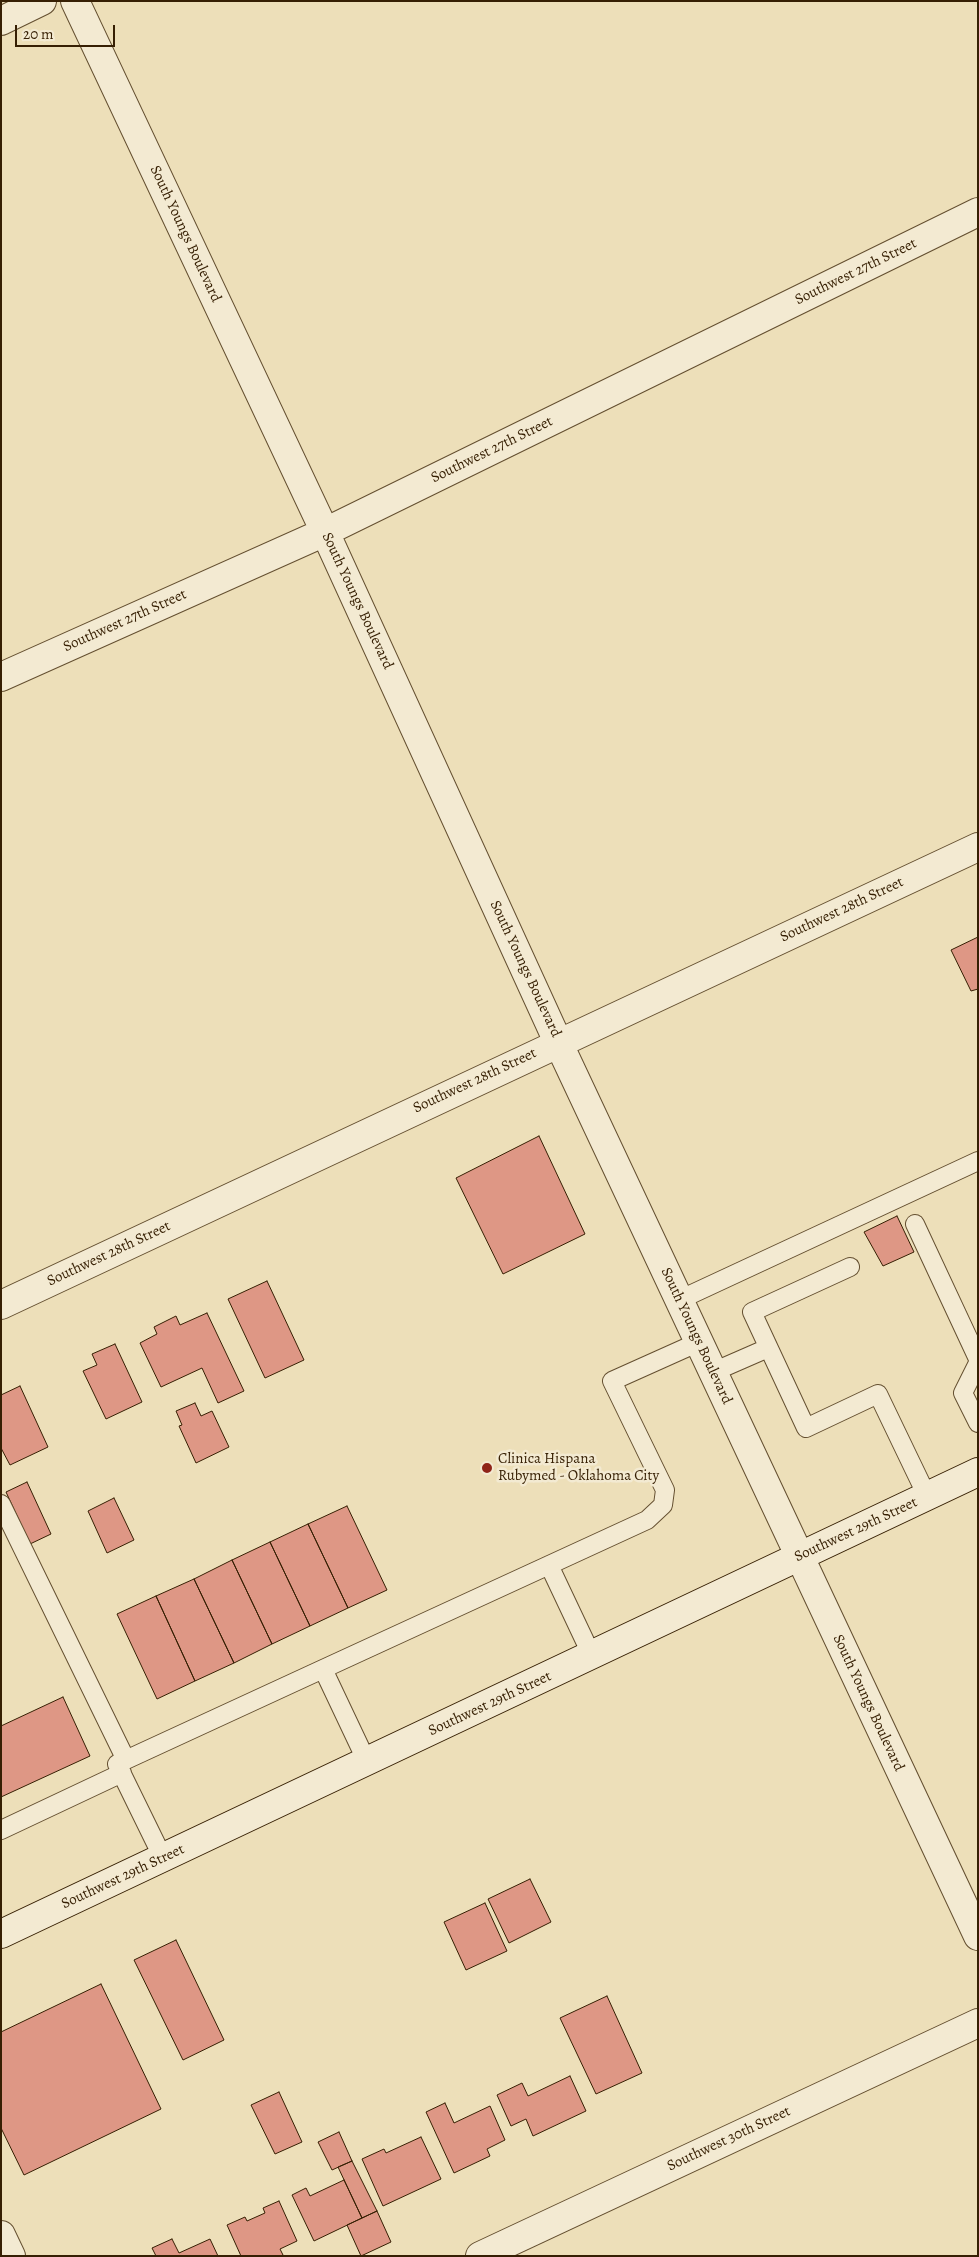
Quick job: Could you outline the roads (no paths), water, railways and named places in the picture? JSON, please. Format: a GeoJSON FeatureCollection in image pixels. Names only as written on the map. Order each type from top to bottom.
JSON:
{"type":"FeatureCollection","features":[{"type":"Feature","properties":{"kind":"street"},"geometry":{"type":"LineString","coordinates":[[1,21],[42,1]]}},
{"type":"Feature","properties":{"kind":"street","name":"South Youngs Boulevard"},"geometry":{"type":"LineString","coordinates":[[75,1],[325,532],[558,1042],[978,1936]]}},
{"type":"Feature","properties":{"kind":"street","name":"Southwest 27th Street"},"geometry":{"type":"LineString","coordinates":[[1,677],[325,532],[978,212]]}},
{"type":"Feature","properties":{"kind":"street","name":"Southwest 28th Street"},"geometry":{"type":"LineString","coordinates":[[1,1305],[558,1042],[978,847]]}},
{"type":"Feature","properties":{"kind":"street","name":"Southwest 29th Street"},"geometry":{"type":"LineString","coordinates":[[1,1934],[978,1472]]}},
{"type":"Feature","properties":{"kind":"street","name":"Southwest 30th Street"},"geometry":{"type":"LineString","coordinates":[[480,2256],[978,2023]]}},
{"type":"Feature","properties":{"kind":"street"},"geometry":{"type":"LineString","coordinates":[[1,2235],[11,2256]]}},
{"type":"Feature","properties":{"kind":"lane"},"geometry":{"type":"LineString","coordinates":[[679,1300],[978,1161]]}},
{"type":"Feature","properties":{"kind":"lane"},"geometry":{"type":"LineString","coordinates":[[915,1224],[978,1361],[963,1393],[978,1423]]}},
{"type":"Feature","properties":{"kind":"lane"},"geometry":{"type":"LineString","coordinates":[[850,1267],[752,1312],[806,1428],[878,1394],[927,1496]]}},
{"type":"Feature","properties":{"kind":"lane"},"geometry":{"type":"LineString","coordinates":[[1,1830],[124,1766],[324,1669],[647,1520],[663,1504],[665,1490],[612,1381],[699,1342]]}},
{"type":"Feature","properties":{"kind":"lane"},"geometry":{"type":"LineString","coordinates":[[713,1372],[768,1348]]}},
{"type":"Feature","properties":{"kind":"lane"},"geometry":{"type":"LineString","coordinates":[[1,1504],[124,1766],[163,1858]]}},
{"type":"Feature","properties":{"kind":"lane"},"geometry":{"type":"LineString","coordinates":[[549,1565],[592,1656]]}},
{"type":"Feature","properties":{"kind":"lane"},"geometry":{"type":"LineString","coordinates":[[324,1669],[367,1762]]}},
{"type":"Feature","properties":{"kind":"place","name":"Clinica Hispana Rubymed - Oklahoma City"},"geometry":{"type":"Point","coordinates":[487,1468]}}]}
